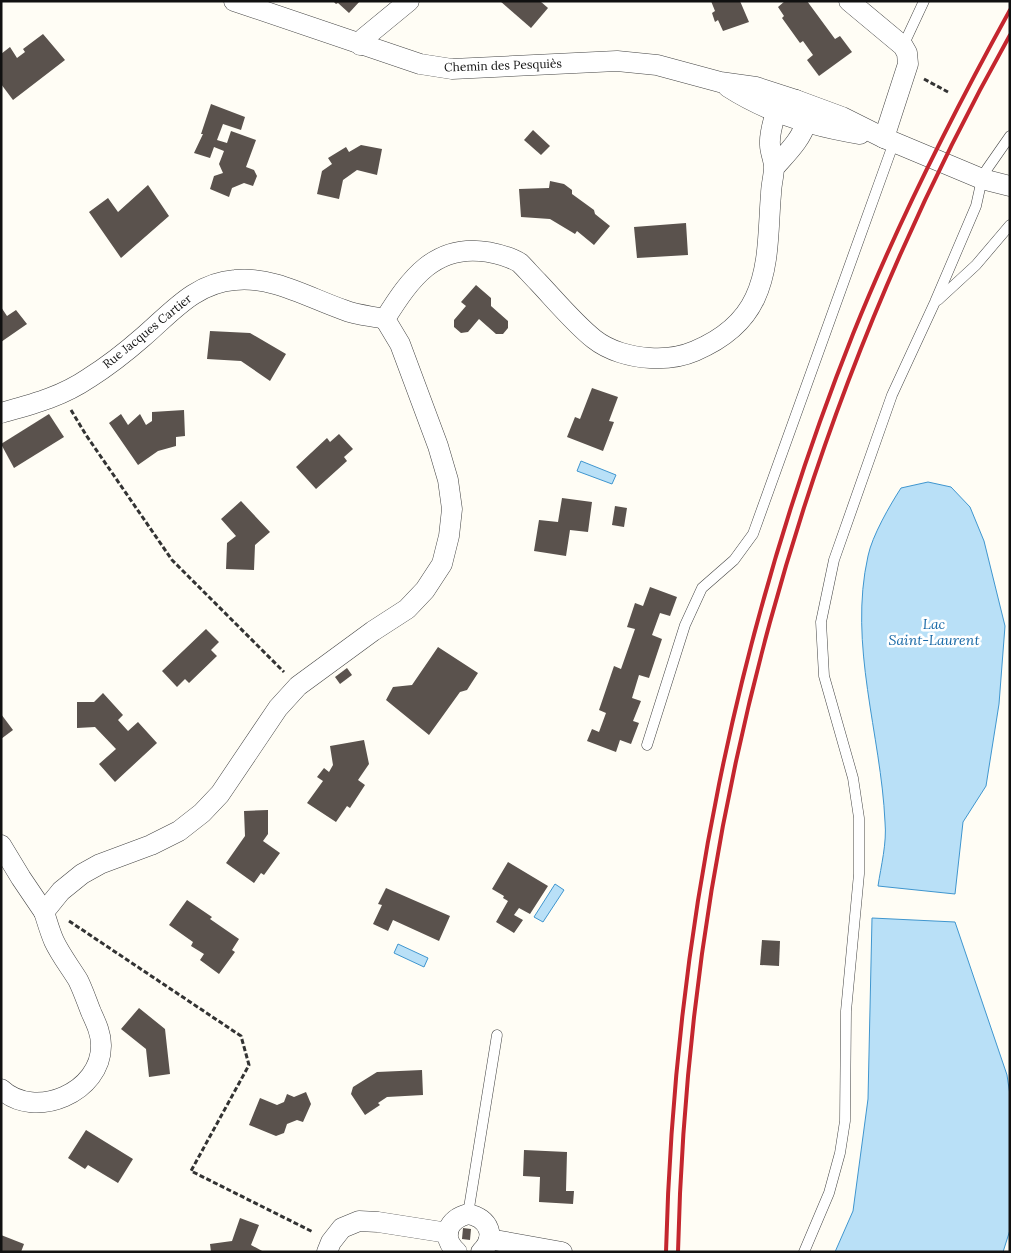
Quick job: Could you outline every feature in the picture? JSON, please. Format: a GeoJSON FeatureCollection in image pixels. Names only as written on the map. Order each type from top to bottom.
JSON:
{"type":"FeatureCollection","features":[{"type":"Feature","properties":{"kind":"street","name":"Chemin des Pesquiès"},"geometry":{"type":"LineString","coordinates":[[234,1],[420,64],[452,69],[618,61],[657,65],[720,82],[756,87],[842,117],[889,140],[982,179],[1010,186]]}},
{"type":"Feature","properties":{"kind":"street"},"geometry":{"type":"LineString","coordinates":[[360,45],[364,38],[409,1]]}},
{"type":"Feature","properties":{"kind":"street"},"geometry":{"type":"LineString","coordinates":[[849,1],[903,46],[907,53],[908,64],[889,140]]}},
{"type":"Feature","properties":{"kind":"street","name":"Chemin des Pesquiès"},"geometry":{"type":"LineString","coordinates":[[720,82],[745,98],[776,112],[846,132],[889,140]]}},
{"type":"Feature","properties":{"kind":"street"},"geometry":{"type":"LineString","coordinates":[[44,912],[62,891],[82,874],[100,864],[151,846],[172,835],[202,813],[220,794],[278,708],[298,686],[373,631],[407,609],[425,590],[442,564],[449,536],[452,508],[448,480],[400,344],[385,319],[402,291],[420,272],[439,257],[460,251],[501,254],[519,263],[594,340],[614,351],[640,358],[662,359],[690,353],[712,344],[732,329],[747,314],[756,297],[762,281],[766,259],[774,168],[770,145],[772,126],[776,112],[796,100],[806,122],[789,151],[774,168]]}},
{"type":"Feature","properties":{"kind":"street","name":"Rue Jacques Cartier"},"geometry":{"type":"LineString","coordinates":[[1,413],[62,395],[90,378],[142,338],[193,293],[212,284],[236,280],[258,280],[278,285],[346,311],[385,319]]}},
{"type":"Feature","properties":{"kind":"street"},"geometry":{"type":"LineString","coordinates":[[1,844],[44,912],[54,940],[78,982],[99,1029],[101,1046],[99,1060],[90,1077],[79,1088],[62,1098],[43,1103],[24,1102],[7,1095],[1,1089]]}},
{"type":"Feature","properties":{"kind":"street"},"geometry":{"type":"LineString","coordinates":[[457,1252],[451,1246],[448,1233],[450,1226],[454,1220],[468,1214],[476,1215],[487,1225],[489,1232],[485,1246],[562,1252]]}},
{"type":"Feature","properties":{"kind":"street"},"geometry":{"type":"LineString","coordinates":[[329,1247],[342,1228],[358,1221],[378,1222],[448,1233]]}},
{"type":"Feature","properties":{"kind":"lane"},"geometry":{"type":"LineString","coordinates":[[903,46],[924,1]]}},
{"type":"Feature","properties":{"kind":"lane"},"geometry":{"type":"LineString","coordinates":[[804,1252],[829,1193],[840,1153],[845,1121],[846,1011],[859,874],[860,818],[853,778],[824,676],[820,622],[834,560],[892,395],[935,302],[976,206],[982,179],[1010,136]]}},
{"type":"Feature","properties":{"kind":"lane"},"geometry":{"type":"LineString","coordinates":[[647,746],[685,625],[702,588],[734,560],[753,534],[889,140]]}},
{"type":"Feature","properties":{"kind":"lane"},"geometry":{"type":"LineString","coordinates":[[935,302],[976,265],[1010,225]]}},
{"type":"Feature","properties":{"kind":"lane"},"geometry":{"type":"LineString","coordinates":[[468,1214],[497,1035]]}},
{"type":"Feature","properties":{"kind":"path"},"geometry":{"type":"LineString","coordinates":[[933,84],[948,92]]}},
{"type":"Feature","properties":{"kind":"path"},"geometry":{"type":"LineString","coordinates":[[62,395],[86,435],[172,560],[298,686]]}},
{"type":"Feature","properties":{"kind":"path"},"geometry":{"type":"LineString","coordinates":[[44,912],[68,920],[241,1036],[249,1065],[190,1171],[329,1247]]}},
{"type":"Feature","properties":{"kind":"water"},"geometry":{"type":"Polygon","coordinates":[[[581,461],[616,475],[612,484],[577,471],[581,461]]]}},
{"type":"Feature","properties":{"kind":"water","name":"Lac Saint-Laurent"},"geometry":{"type":"Polygon","coordinates":[[[928,482],[951,487],[970,507],[984,541],[1005,626],[999,704],[986,786],[963,822],[955,894],[878,886],[884,846],[885,822],[878,756],[867,689],[862,623],[863,589],[868,556],[873,539],[901,488],[928,482]]]}},
{"type":"Feature","properties":{"kind":"water"},"geometry":{"type":"Polygon","coordinates":[[[555,884],[564,890],[543,922],[534,917],[555,884]]]}},
{"type":"Feature","properties":{"kind":"water"},"geometry":{"type":"Polygon","coordinates":[[[872,918],[955,922],[1007,1075],[1010,1095],[1010,1230],[1003,1252],[835,1252],[853,1211],[868,1099],[872,918]]]}},
{"type":"Feature","properties":{"kind":"water"},"geometry":{"type":"Polygon","coordinates":[[[398,944],[428,958],[424,967],[394,953],[398,944]]]}},
{"type":"Feature","properties":{"kind":"building"},"geometry":{"type":"Polygon","coordinates":[[[333,1],[360,1],[349,13],[333,1]]]}},
{"type":"Feature","properties":{"kind":"building"},"geometry":{"type":"Polygon","coordinates":[[[500,1],[540,1],[548,8],[531,28],[500,1]]]}},
{"type":"Feature","properties":{"kind":"building"},"geometry":{"type":"Polygon","coordinates":[[[711,1],[740,1],[749,22],[723,31],[718,20],[715,22],[712,13],[715,11],[711,1]]]}},
{"type":"Feature","properties":{"kind":"building"},"geometry":{"type":"Polygon","coordinates":[[[785,1],[807,1],[835,39],[840,36],[852,52],[819,76],[807,60],[813,55],[803,41],[800,43],[782,18],[784,16],[778,7],[785,1]]]}},
{"type":"Feature","properties":{"kind":"building"},"geometry":{"type":"Polygon","coordinates":[[[43,34],[65,60],[13,100],[1,84],[1,54],[10,47],[17,58],[25,52],[23,49],[43,34]]]}},
{"type":"Feature","properties":{"kind":"building"},"geometry":{"type":"Polygon","coordinates":[[[211,104],[245,117],[241,130],[223,124],[217,140],[227,143],[231,131],[256,140],[246,167],[254,170],[257,176],[253,186],[244,183],[232,188],[229,197],[210,189],[214,176],[223,173],[219,164],[224,151],[214,147],[210,158],[194,153],[203,134],[201,134],[211,104]]]}},
{"type":"Feature","properties":{"kind":"building"},"geometry":{"type":"Polygon","coordinates":[[[533,130],[550,146],[541,155],[524,140],[533,130]]]}},
{"type":"Feature","properties":{"kind":"building"},"geometry":{"type":"Polygon","coordinates":[[[361,145],[382,149],[377,175],[357,170],[343,180],[339,199],[317,194],[322,171],[332,164],[328,158],[346,147],[349,152],[361,145]]]}},
{"type":"Feature","properties":{"kind":"building"},"geometry":{"type":"Polygon","coordinates":[[[550,181],[564,184],[572,190],[572,194],[594,210],[595,214],[610,226],[594,245],[577,231],[575,234],[550,219],[521,217],[519,189],[549,188],[550,181]]]}},
{"type":"Feature","properties":{"kind":"building"},"geometry":{"type":"Polygon","coordinates":[[[148,185],[169,216],[121,258],[89,212],[108,198],[118,212],[148,185]]]}},
{"type":"Feature","properties":{"kind":"building"},"geometry":{"type":"Polygon","coordinates":[[[686,223],[688,255],[637,258],[634,227],[686,223]]]}},
{"type":"Feature","properties":{"kind":"building"},"geometry":{"type":"Polygon","coordinates":[[[476,285],[491,298],[491,306],[508,321],[508,328],[503,334],[496,334],[479,319],[468,332],[461,333],[454,327],[454,320],[466,306],[461,302],[476,285]]]}},
{"type":"Feature","properties":{"kind":"building"},"geometry":{"type":"Polygon","coordinates":[[[1,307],[7,316],[16,310],[27,324],[1,342],[1,307]]]}},
{"type":"Feature","properties":{"kind":"building"},"geometry":{"type":"Polygon","coordinates":[[[210,331],[250,333],[286,354],[270,381],[241,361],[207,359],[210,331]]]}},
{"type":"Feature","properties":{"kind":"building"},"geometry":{"type":"Polygon","coordinates":[[[592,388],[618,397],[609,421],[614,422],[603,451],[567,437],[575,417],[580,419],[592,388]]]}},
{"type":"Feature","properties":{"kind":"building"},"geometry":{"type":"Polygon","coordinates":[[[184,410],[185,436],[176,437],[176,446],[158,451],[138,465],[109,423],[121,414],[128,425],[140,414],[146,425],[152,421],[152,412],[184,410]]]}},
{"type":"Feature","properties":{"kind":"building"},"geometry":{"type":"Polygon","coordinates":[[[49,414],[64,437],[14,468],[1,444],[49,414]]]}},
{"type":"Feature","properties":{"kind":"building"},"geometry":{"type":"Polygon","coordinates":[[[339,434],[353,449],[344,457],[347,461],[316,489],[296,467],[327,438],[330,442],[339,434]]]}},
{"type":"Feature","properties":{"kind":"building"},"geometry":{"type":"Polygon","coordinates":[[[562,498],[592,502],[588,532],[570,530],[566,556],[534,551],[539,520],[558,522],[562,498]]]}},
{"type":"Feature","properties":{"kind":"building"},"geometry":{"type":"Polygon","coordinates":[[[241,501],[270,532],[255,545],[254,570],[226,569],[227,543],[236,536],[221,519],[241,501]]]}},
{"type":"Feature","properties":{"kind":"building"},"geometry":{"type":"Polygon","coordinates":[[[615,506],[627,508],[624,527],[612,525],[615,506]]]}},
{"type":"Feature","properties":{"kind":"building"},"geometry":{"type":"Polygon","coordinates":[[[650,587],[677,597],[670,616],[660,613],[652,635],[662,639],[649,678],[639,675],[632,698],[641,701],[633,721],[639,723],[631,744],[620,740],[616,752],[587,741],[592,729],[599,732],[606,713],[599,710],[614,666],[621,669],[635,629],[627,627],[635,603],[643,606],[650,587]]]}},
{"type":"Feature","properties":{"kind":"building"},"geometry":{"type":"Polygon","coordinates":[[[206,629],[219,642],[211,650],[217,656],[189,683],[185,679],[177,687],[162,671],[206,629]]]}},
{"type":"Feature","properties":{"kind":"building"},"geometry":{"type":"Polygon","coordinates":[[[438,647],[478,673],[467,690],[460,692],[429,735],[386,700],[393,687],[412,685],[438,647]]]}},
{"type":"Feature","properties":{"kind":"building"},"geometry":{"type":"Polygon","coordinates":[[[347,668],[352,675],[340,684],[335,677],[347,668]]]}},
{"type":"Feature","properties":{"kind":"building"},"geometry":{"type":"Polygon","coordinates":[[[103,693],[123,715],[118,720],[128,731],[138,722],[157,743],[115,782],[99,764],[116,749],[95,727],[77,728],[77,702],[94,702],[103,693]]]}},
{"type":"Feature","properties":{"kind":"building"},"geometry":{"type":"Polygon","coordinates":[[[1,714],[13,730],[1,739],[1,714]]]}},
{"type":"Feature","properties":{"kind":"building"},"geometry":{"type":"Polygon","coordinates":[[[364,740],[369,764],[358,780],[365,785],[350,808],[347,806],[336,822],[307,803],[323,781],[317,777],[324,768],[329,772],[333,765],[330,746],[364,740]]]}},
{"type":"Feature","properties":{"kind":"building"},"geometry":{"type":"Polygon","coordinates":[[[268,810],[268,834],[263,841],[280,853],[264,875],[261,873],[254,883],[226,863],[245,836],[244,811],[268,810]]]}},
{"type":"Feature","properties":{"kind":"building"},"geometry":{"type":"Polygon","coordinates":[[[508,862],[548,886],[530,914],[519,908],[514,915],[523,920],[514,933],[496,922],[508,901],[503,898],[504,896],[492,889],[508,862]]]}},
{"type":"Feature","properties":{"kind":"building"},"geometry":{"type":"Polygon","coordinates":[[[386,888],[450,916],[439,941],[393,920],[388,931],[373,924],[382,905],[378,904],[386,888]]]}},
{"type":"Feature","properties":{"kind":"building"},"geometry":{"type":"Polygon","coordinates":[[[187,900],[239,939],[232,950],[235,952],[219,974],[200,960],[204,954],[191,946],[193,942],[169,925],[187,900]]]}},
{"type":"Feature","properties":{"kind":"building"},"geometry":{"type":"Polygon","coordinates":[[[762,940],[780,941],[779,966],[760,965],[762,940]]]}},
{"type":"Feature","properties":{"kind":"building"},"geometry":{"type":"Polygon","coordinates":[[[139,1008],[165,1029],[170,1074],[149,1077],[146,1049],[121,1029],[139,1008]]]}},
{"type":"Feature","properties":{"kind":"building"},"geometry":{"type":"Polygon","coordinates":[[[422,1070],[423,1095],[387,1097],[378,1103],[380,1105],[365,1115],[351,1094],[353,1087],[377,1072],[422,1070]]]}},
{"type":"Feature","properties":{"kind":"building"},"geometry":{"type":"Polygon","coordinates":[[[306,1092],[311,1104],[303,1122],[297,1120],[287,1124],[284,1133],[276,1136],[249,1125],[260,1098],[277,1105],[284,1102],[287,1094],[294,1097],[306,1092]]]}},
{"type":"Feature","properties":{"kind":"building"},"geometry":{"type":"Polygon","coordinates":[[[86,1130],[133,1159],[118,1183],[88,1165],[85,1169],[68,1158],[86,1130]]]}},
{"type":"Feature","properties":{"kind":"building"},"geometry":{"type":"Polygon","coordinates":[[[524,1150],[567,1152],[566,1191],[574,1191],[573,1204],[539,1202],[540,1177],[523,1176],[524,1150]]]}},
{"type":"Feature","properties":{"kind":"building"},"geometry":{"type":"Polygon","coordinates":[[[240,1218],[259,1225],[251,1245],[264,1252],[211,1252],[210,1244],[232,1241],[240,1218]]]}},
{"type":"Feature","properties":{"kind":"building"},"geometry":{"type":"Polygon","coordinates":[[[463,1228],[471,1229],[470,1240],[462,1239],[463,1228]]]}},
{"type":"Feature","properties":{"kind":"building"},"geometry":{"type":"Polygon","coordinates":[[[1,1235],[24,1244],[21,1252],[1,1252],[1,1235]]]}},
{"type":"Feature","properties":{"kind":"railway"},"geometry":{"type":"LineString","coordinates":[[666,1252],[672,1134],[682,1017],[698,900],[719,784],[745,670],[776,556],[812,444],[870,292],[927,169],[967,89],[1010,10]]}},
{"type":"Feature","properties":{"kind":"railway"},"geometry":{"type":"LineString","coordinates":[[678,1252],[687,1093],[705,934],[733,778],[770,623],[816,471],[872,322],[936,176],[1010,35]]}}]}
